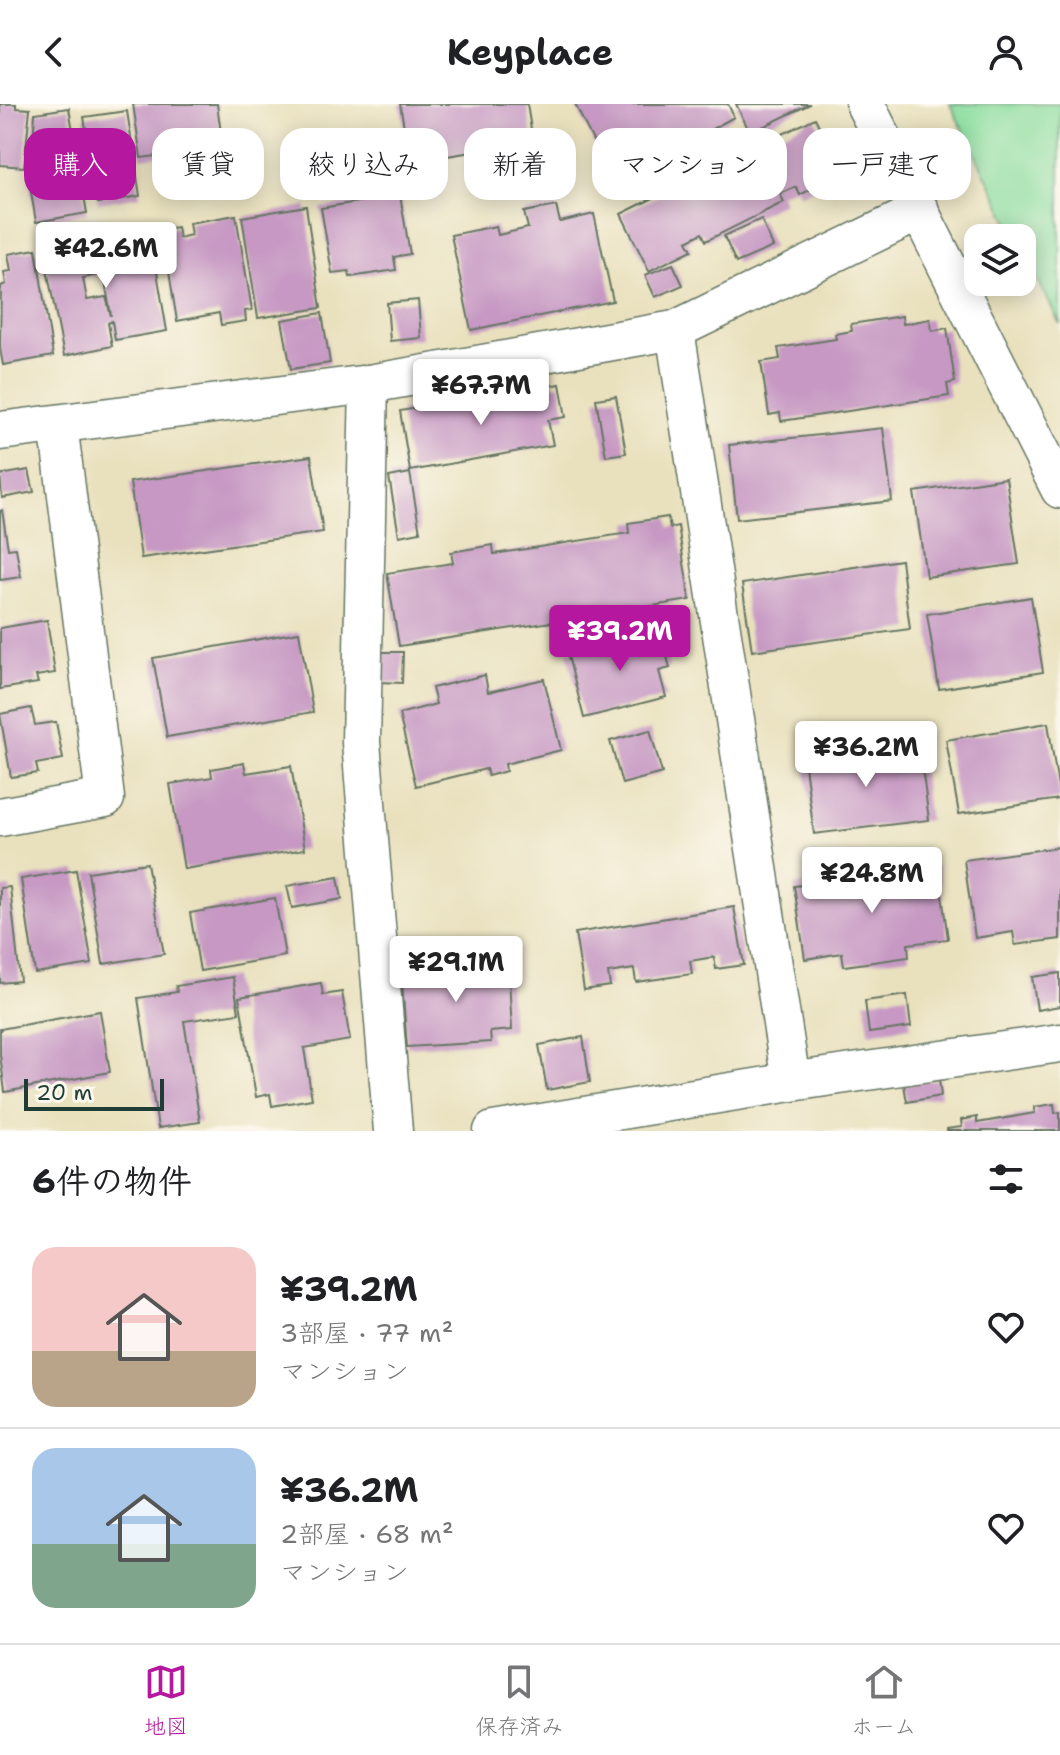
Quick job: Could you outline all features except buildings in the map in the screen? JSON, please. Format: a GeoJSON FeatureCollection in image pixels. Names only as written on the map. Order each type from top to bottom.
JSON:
{"type":"FeatureCollection","features":[{"type":"Feature","properties":{"kind":"street"},"geometry":{"type":"LineString","coordinates":[[865,104],[1060,489]]}},
{"type":"Feature","properties":{"kind":"street"},"geometry":{"type":"LineString","coordinates":[[0,431],[369,384],[675,330],[920,211]]}},
{"type":"Feature","properties":{"kind":"street"},"geometry":{"type":"LineString","coordinates":[[675,330],[791,1082]]}},
{"type":"Feature","properties":{"kind":"street"},"geometry":{"type":"LineString","coordinates":[[369,384],[361,742],[393,1131]]}},
{"type":"Feature","properties":{"kind":"street"},"geometry":{"type":"LineString","coordinates":[[0,817],[105,798],[58,424]]}},
{"type":"Feature","properties":{"kind":"street"},"geometry":{"type":"LineString","coordinates":[[493,1131],[791,1082],[1060,1043]]}},
{"type":"Feature","properties":{"kind":"green space"},"geometry":{"type":"Polygon","coordinates":[[[950,104],[1060,104],[1060,324],[1036,276],[1036,224],[1010,224],[971,146],[971,128],[962,128],[950,104]]]}}]}
